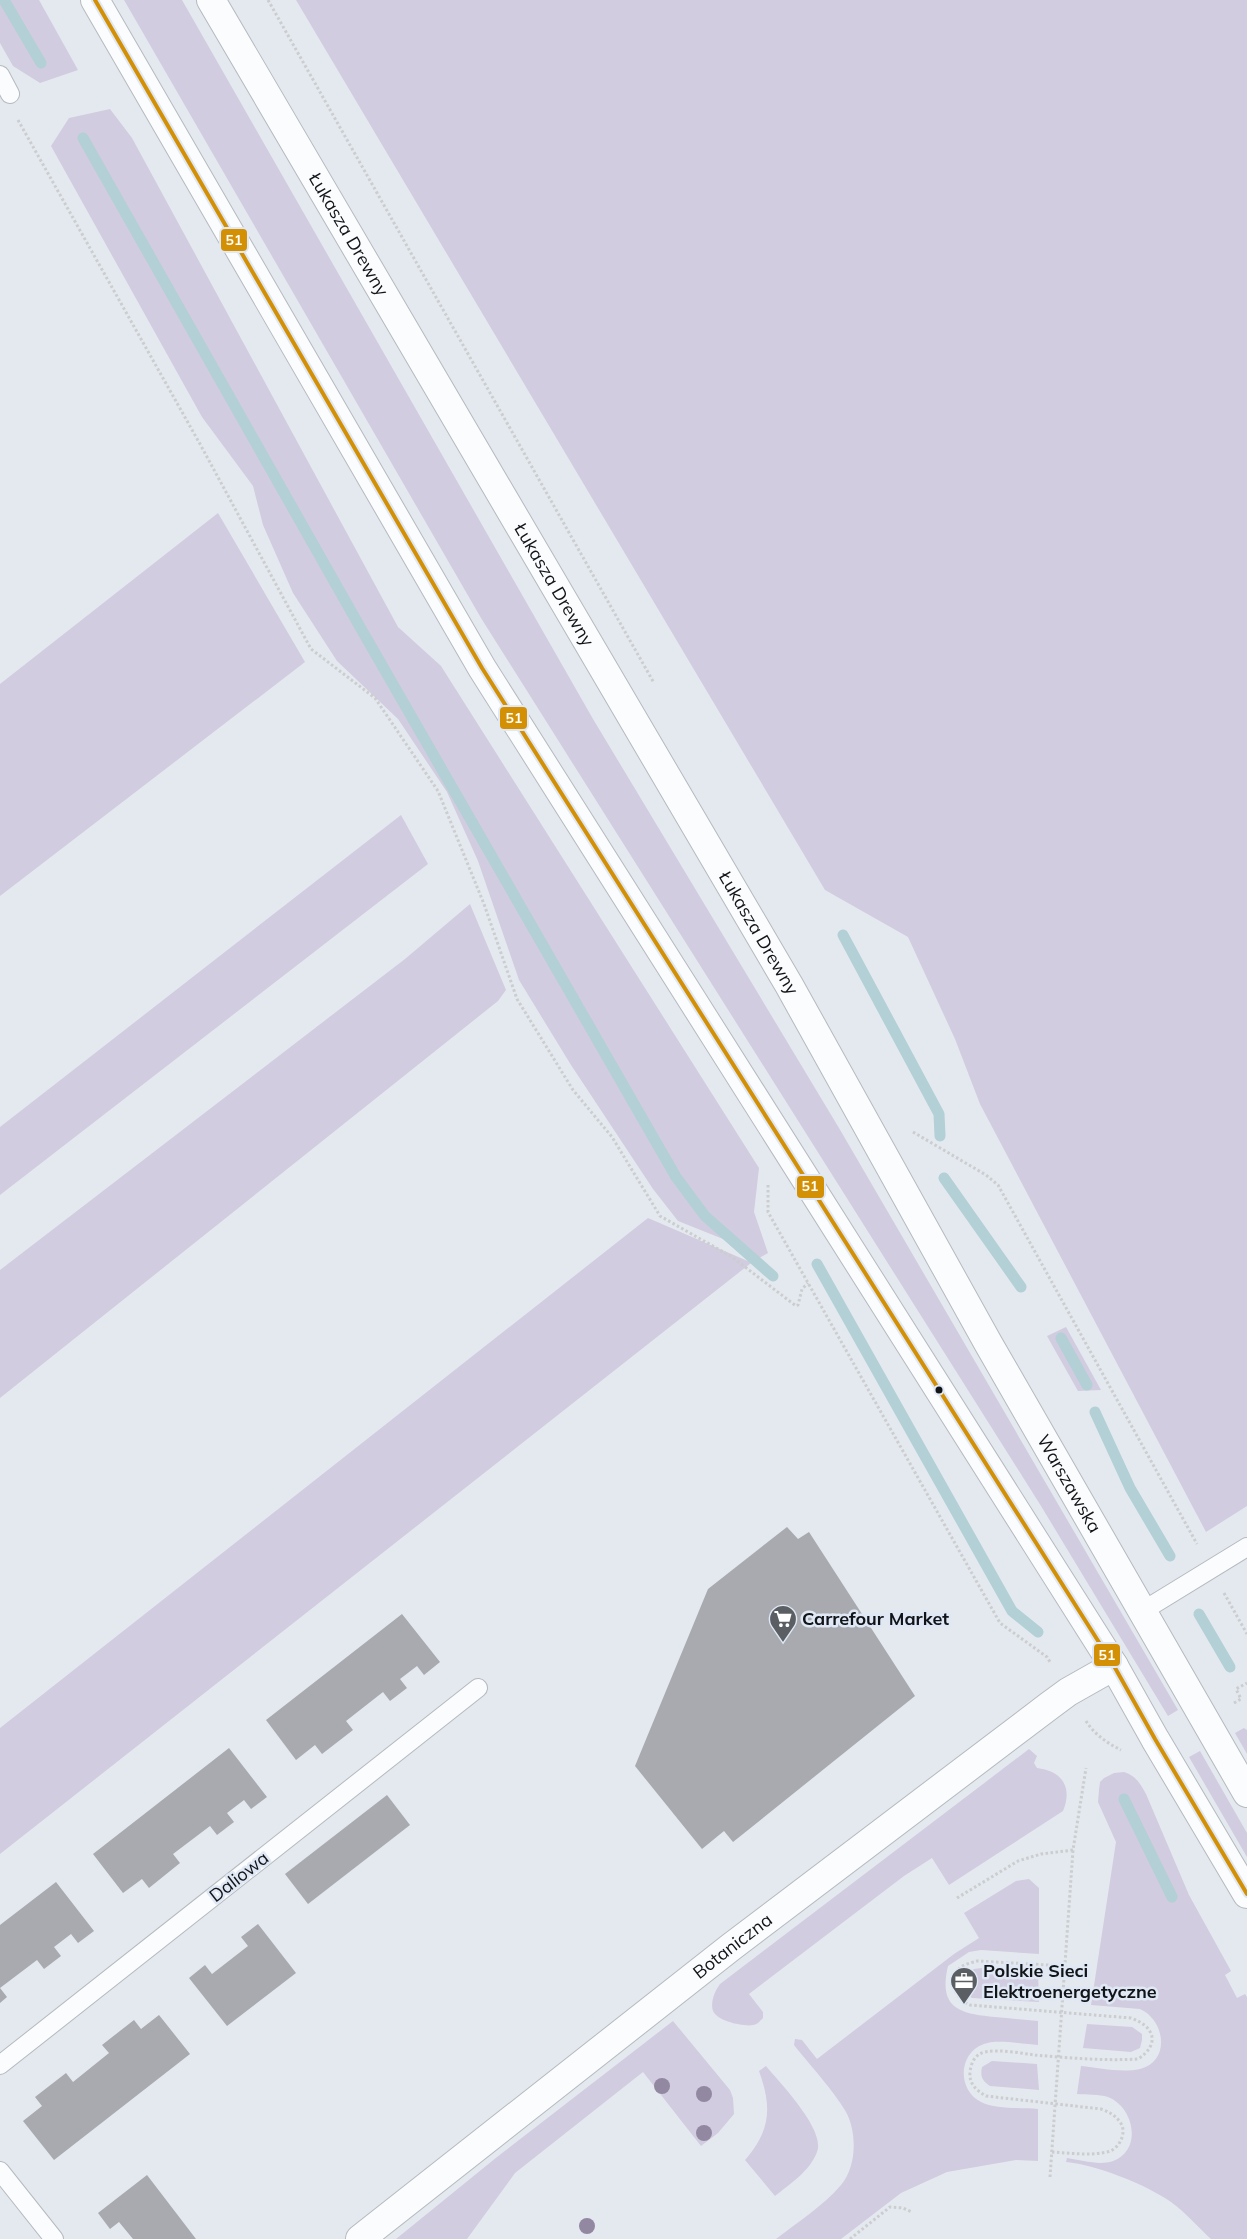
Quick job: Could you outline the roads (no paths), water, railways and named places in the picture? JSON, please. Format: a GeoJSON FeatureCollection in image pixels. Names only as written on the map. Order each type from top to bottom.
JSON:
{"type":"FeatureCollection","features":[{"type":"Feature","properties":{"kind":"main road"},"geometry":{"type":"LineString","coordinates":[[95,0],[482,668],[1114,1666],[1247,1894]]}},
{"type":"Feature","properties":{"kind":"main road","name":"Łukasza Drewny"},"geometry":{"type":"LineString","coordinates":[[211,0],[784,976],[893,1172]]}},
{"type":"Feature","properties":{"kind":"main road","name":"Warszawska"},"geometry":{"type":"LineString","coordinates":[[893,1172],[1141,1612],[1247,1793]]}},
{"type":"Feature","properties":{"kind":"main road","name":"Botaniczna"},"geometry":{"type":"LineString","coordinates":[[360,2239],[738,1941],[1068,1692],[1114,1666]]}},
{"type":"Feature","properties":{"kind":"lane"},"geometry":{"type":"LineString","coordinates":[[0,75],[10,94]]}},
{"type":"Feature","properties":{"kind":"lane"},"geometry":{"type":"LineString","coordinates":[[1141,1612],[1247,1547]]}},
{"type":"Feature","properties":{"kind":"lane","name":"Daliowa"},"geometry":{"type":"LineString","coordinates":[[0,2065],[478,1688]]}},
{"type":"Feature","properties":{"kind":"lane"},"geometry":{"type":"LineString","coordinates":[[0,2171],[54,2239]]}},
{"type":"Feature","properties":{"kind":"waterway"},"geometry":{"type":"LineString","coordinates":[[4,0],[41,63]]}},
{"type":"Feature","properties":{"kind":"waterway"},"geometry":{"type":"LineString","coordinates":[[83,138],[360,627],[676,1177],[705,1216],[773,1276]]}},
{"type":"Feature","properties":{"kind":"waterway"},"geometry":{"type":"LineString","coordinates":[[843,935],[939,1114],[940,1136]]}},
{"type":"Feature","properties":{"kind":"waterway"},"geometry":{"type":"LineString","coordinates":[[944,1178],[1021,1287]]}},
{"type":"Feature","properties":{"kind":"waterway"},"geometry":{"type":"LineString","coordinates":[[817,1264],[1012,1611],[1038,1632]]}},
{"type":"Feature","properties":{"kind":"waterway"},"geometry":{"type":"LineString","coordinates":[[1061,1338],[1087,1385]]}},
{"type":"Feature","properties":{"kind":"waterway"},"geometry":{"type":"LineString","coordinates":[[1095,1412],[1130,1488],[1170,1556]]}},
{"type":"Feature","properties":{"kind":"waterway"},"geometry":{"type":"LineString","coordinates":[[1199,1614],[1230,1667]]}},
{"type":"Feature","properties":{"kind":"waterway"},"geometry":{"type":"LineString","coordinates":[[1124,1799],[1172,1897]]}},
{"type":"Feature","properties":{"kind":"place","name":"Carrefour Market"},"geometry":{"type":"Point","coordinates":[783,1643]}},
{"type":"Feature","properties":{"kind":"place","name":"Polskie Sieci Elektroenergetyczne"},"geometry":{"type":"Point","coordinates":[964,2005]}}]}
